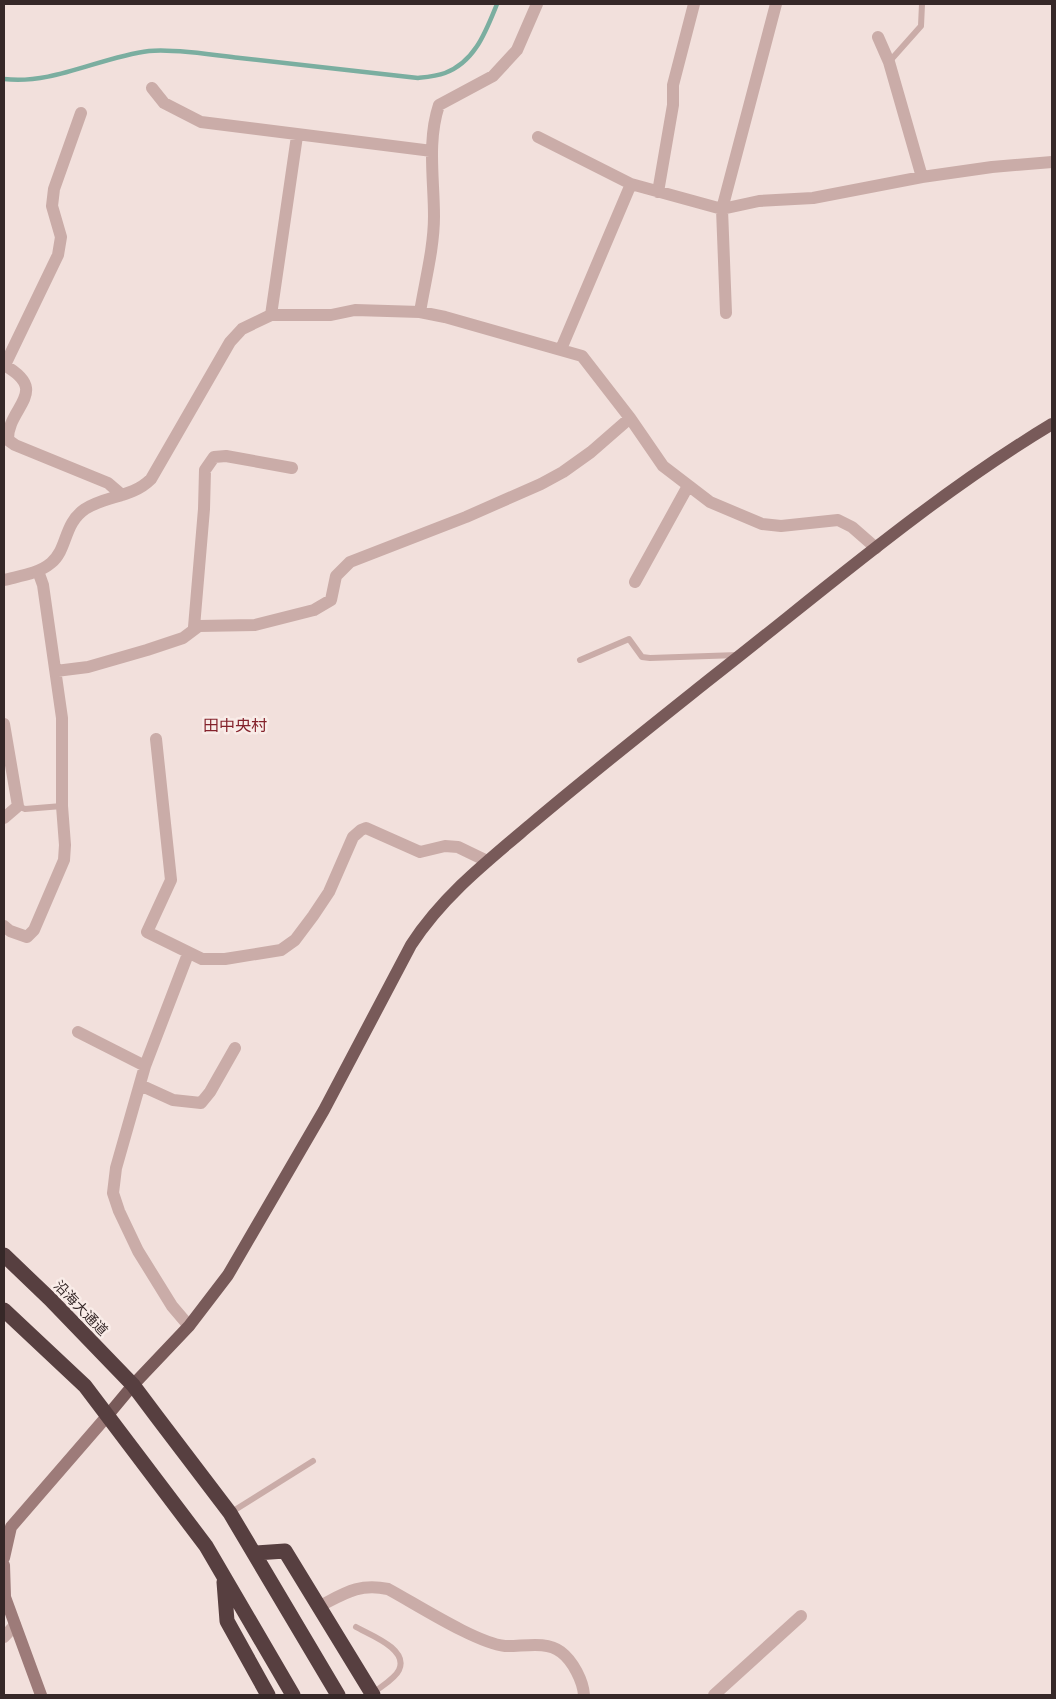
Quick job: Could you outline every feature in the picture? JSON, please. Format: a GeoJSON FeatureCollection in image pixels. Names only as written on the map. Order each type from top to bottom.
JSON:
{"type":"FeatureCollection","features":[{"type":"Feature","properties":{"kind":"highway","name":"沿海大通道"},"geometry":{"type":"LineString","coordinates":[[4,1255],[50,1299],[132,1385],[230,1513],[256,1553],[338,1695]]}},
{"type":"Feature","properties":{"kind":"highway"},"geometry":{"type":"LineString","coordinates":[[4,1310],[85,1386],[206,1546],[293,1695]]}},
{"type":"Feature","properties":{"kind":"highway"},"geometry":{"type":"LineString","coordinates":[[256,1553],[285,1551],[372,1694]]}},
{"type":"Feature","properties":{"kind":"highway"},"geometry":{"type":"LineString","coordinates":[[224,1578],[227,1621],[268,1695]]}},
{"type":"Feature","properties":{"kind":"main road"},"geometry":{"type":"LineString","coordinates":[[4,1558],[11,1527],[108,1416],[132,1385],[190,1326],[228,1275],[324,1110],[411,945],[426,921],[444,901],[487,861],[594,771],[876,548],[974,476],[1052,424]]}},
{"type":"Feature","properties":{"kind":"main road"},"geometry":{"type":"LineString","coordinates":[[4,1565],[5,1597],[40,1695]]}},
{"type":"Feature","properties":{"kind":"street"},"geometry":{"type":"LineString","coordinates":[[420,312],[434,218],[433,121],[439,105],[493,76],[517,50],[537,4]]}},
{"type":"Feature","properties":{"kind":"street"},"geometry":{"type":"LineString","coordinates":[[658,192],[673,105],[673,85],[694,4]]}},
{"type":"Feature","properties":{"kind":"street"},"geometry":{"type":"LineString","coordinates":[[726,313],[722,209],[776,4]]}},
{"type":"Feature","properties":{"kind":"street"},"geometry":{"type":"LineString","coordinates":[[878,37],[890,62],[922,177]]}},
{"type":"Feature","properties":{"kind":"street"},"geometry":{"type":"LineString","coordinates":[[152,88],[164,103],[200,122],[296,136],[432,151]]}},
{"type":"Feature","properties":{"kind":"street"},"geometry":{"type":"LineString","coordinates":[[81,113],[54,189],[52,206],[61,237],[58,256],[4,365],[22,378],[26,385],[26,398],[8,432],[8,440],[14,446],[108,484],[122,495]]}},
{"type":"Feature","properties":{"kind":"street"},"geometry":{"type":"LineString","coordinates":[[271,315],[296,136]]}},
{"type":"Feature","properties":{"kind":"street"},"geometry":{"type":"LineString","coordinates":[[538,137],[631,184],[722,209],[759,201],[814,198],[922,177],[1038,161],[1052,162]]}},
{"type":"Feature","properties":{"kind":"street"},"geometry":{"type":"LineString","coordinates":[[561,349],[631,184]]}},
{"type":"Feature","properties":{"kind":"street"},"geometry":{"type":"LineString","coordinates":[[4,580],[38,571],[52,563],[62,547],[68,526],[84,510],[102,501],[141,489],[151,479],[230,342],[242,329],[271,315],[331,315],[355,310],[420,312],[582,356],[630,418],[663,466],[710,502],[762,524],[781,526],[838,520],[852,527],[876,548]]}},
{"type":"Feature","properties":{"kind":"street"},"geometry":{"type":"LineString","coordinates":[[56,671],[88,668],[147,650],[183,638],[194,628],[255,625],[314,610],[331,600],[336,576],[350,562],[458,520],[541,484],[563,472],[591,452],[630,418]]}},
{"type":"Feature","properties":{"kind":"street"},"geometry":{"type":"LineString","coordinates":[[194,628],[204,508],[205,470],[214,457],[226,456],[292,468]]}},
{"type":"Feature","properties":{"kind":"street"},"geometry":{"type":"LineString","coordinates":[[635,582],[688,486]]}},
{"type":"Feature","properties":{"kind":"street"},"geometry":{"type":"LineString","coordinates":[[4,926],[27,937],[34,930],[64,860],[62,718],[43,586],[38,571]]}},
{"type":"Feature","properties":{"kind":"street"},"geometry":{"type":"LineString","coordinates":[[4,724],[18,806],[4,818]]}},
{"type":"Feature","properties":{"kind":"street"},"geometry":{"type":"LineString","coordinates":[[156,739],[171,880],[147,932],[188,954],[202,959],[225,959],[281,950],[295,940],[330,892],[353,837],[366,828],[420,852],[445,846],[458,847],[487,861]]}},
{"type":"Feature","properties":{"kind":"street"},"geometry":{"type":"LineString","coordinates":[[188,954],[140,1085],[116,1168],[113,1193],[119,1211],[138,1251],[172,1306],[190,1326]]}},
{"type":"Feature","properties":{"kind":"street"},"geometry":{"type":"LineString","coordinates":[[78,1032],[146,1066]]}},
{"type":"Feature","properties":{"kind":"street"},"geometry":{"type":"LineString","coordinates":[[140,1085],[173,1100],[201,1103],[210,1092],[235,1048]]}},
{"type":"Feature","properties":{"kind":"street"},"geometry":{"type":"LineString","coordinates":[[320,1606],[357,1587],[373,1586],[388,1589],[484,1640],[505,1646],[532,1644],[561,1652],[578,1674],[584,1695]]}},
{"type":"Feature","properties":{"kind":"street"},"geometry":{"type":"LineString","coordinates":[[714,1695],[801,1616]]}},
{"type":"Feature","properties":{"kind":"street"},"geometry":{"type":"LineString","coordinates":[[4,1637],[15,1625]]}},
{"type":"Feature","properties":{"kind":"lane"},"geometry":{"type":"LineString","coordinates":[[890,62],[922,26],[922,4]]}},
{"type":"Feature","properties":{"kind":"lane"},"geometry":{"type":"LineString","coordinates":[[580,660],[629,639],[642,657],[741,655]]}},
{"type":"Feature","properties":{"kind":"lane"},"geometry":{"type":"LineString","coordinates":[[18,806],[25,809],[62,806]]}},
{"type":"Feature","properties":{"kind":"lane"},"geometry":{"type":"LineString","coordinates":[[230,1513],[313,1461]]}},
{"type":"Feature","properties":{"kind":"lane"},"geometry":{"type":"LineString","coordinates":[[356,1627],[396,1650],[401,1661],[398,1672],[372,1694]]}},
{"type":"Feature","properties":{"kind":"waterway"},"geometry":{"type":"LineString","coordinates":[[4,79],[40,78],[131,54],[158,50],[194,52],[418,78],[432,76],[455,68],[472,53],[484,35],[497,4]]}},
{"type":"Feature","properties":{"kind":"district","name":"田中央村"},"geometry":{"type":"Point","coordinates":[235,725]}}]}
